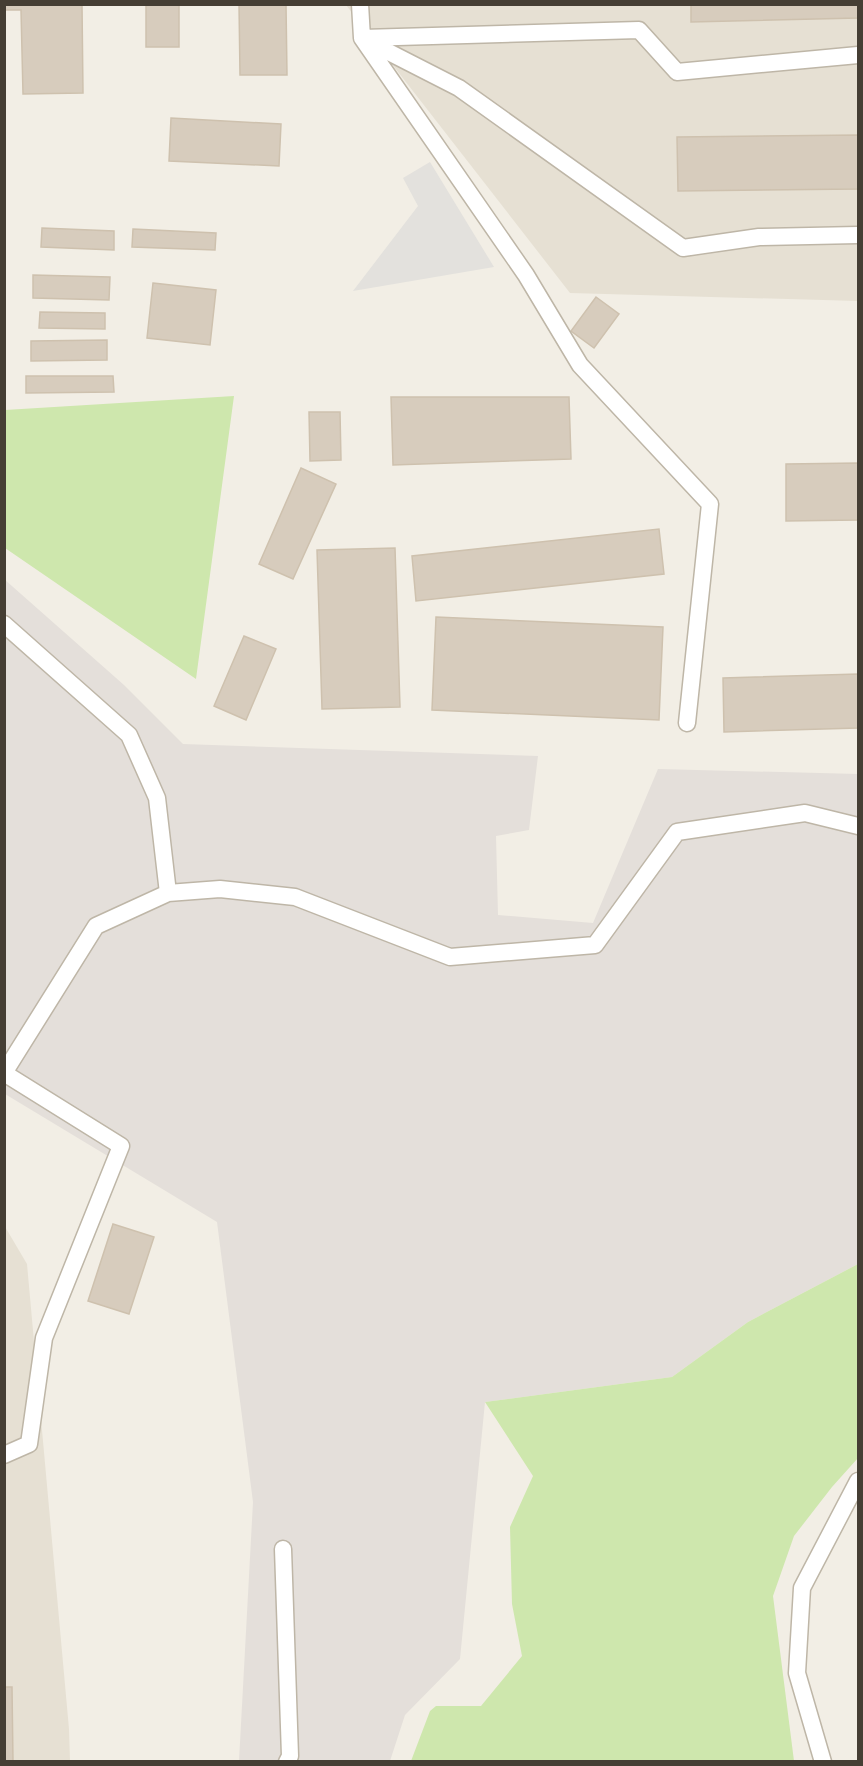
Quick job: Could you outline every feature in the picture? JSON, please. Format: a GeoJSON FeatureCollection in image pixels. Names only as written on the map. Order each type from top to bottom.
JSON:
{"type":"FeatureCollection","features":[{"type":"Feature","properties":{"kind":"lane"},"geometry":{"type":"LineString","coordinates":[[360,4],[362,38],[526,274],[580,365],[710,504],[687,723]]}},
{"type":"Feature","properties":{"kind":"lane"},"geometry":{"type":"LineString","coordinates":[[362,38],[639,30],[677,72],[858,55]]}},
{"type":"Feature","properties":{"kind":"lane"},"geometry":{"type":"LineString","coordinates":[[362,38],[459,88],[683,248],[759,237],[858,235]]}},
{"type":"Feature","properties":{"kind":"lane"},"geometry":{"type":"LineString","coordinates":[[4,624],[129,735],[157,798],[168,893]]}},
{"type":"Feature","properties":{"kind":"lane"},"geometry":{"type":"LineString","coordinates":[[4,1455],[29,1444],[44,1338],[121,1146],[4,1073],[96,926],[168,893],[220,889],[295,897],[450,957],[595,945],[677,832],[805,813],[858,826]]}},
{"type":"Feature","properties":{"kind":"lane"},"geometry":{"type":"LineString","coordinates":[[823,1761],[797,1672],[802,1588],[858,1481]]}},
{"type":"Feature","properties":{"kind":"lane"},"geometry":{"type":"LineString","coordinates":[[283,1549],[290,1756],[287,1761]]}},
{"type":"Feature","properties":{"kind":"shaded area"},"geometry":{"type":"Polygon","coordinates":[[[346,5],[858,5],[858,301],[570,293],[346,5]]]}},
{"type":"Feature","properties":{"kind":"shaded area"},"geometry":{"type":"Polygon","coordinates":[[[430,162],[494,267],[353,291],[418,206],[403,178],[430,162]]]}},
{"type":"Feature","properties":{"kind":"shaded area"},"geometry":{"type":"Polygon","coordinates":[[[4,579],[124,685],[183,744],[538,756],[529,830],[496,836],[498,915],[593,923],[658,769],[858,774],[858,1264],[748,1322],[672,1377],[485,1402],[460,1659],[405,1715],[390,1761],[239,1761],[253,1502],[217,1222],[5,1094],[4,579]]]}},
{"type":"Feature","properties":{"kind":"shaded area"},"geometry":{"type":"Polygon","coordinates":[[[4,1225],[27,1264],[70,1761],[5,1761],[4,1225]]]}},
{"type":"Feature","properties":{"kind":"green space"},"geometry":{"type":"Polygon","coordinates":[[[234,396],[196,679],[5,548],[5,410],[234,396]]]}},
{"type":"Feature","properties":{"kind":"green space"},"geometry":{"type":"Polygon","coordinates":[[[858,1264],[858,1458],[794,1536],[773,1596],[794,1761],[411,1761],[430,1711],[436,1706],[481,1706],[522,1656],[512,1604],[510,1527],[533,1476],[485,1402],[672,1377],[748,1322],[858,1264]]]}},
{"type":"Feature","properties":{"kind":"building"},"geometry":{"type":"Polygon","coordinates":[[[4,4],[82,4],[83,93],[23,94],[21,10],[4,10],[4,4]]]}},
{"type":"Feature","properties":{"kind":"building"},"geometry":{"type":"Polygon","coordinates":[[[146,4],[179,4],[179,47],[146,47],[146,4]]]}},
{"type":"Feature","properties":{"kind":"building"},"geometry":{"type":"Polygon","coordinates":[[[239,4],[286,4],[287,75],[240,75],[239,4]]]}},
{"type":"Feature","properties":{"kind":"building"},"geometry":{"type":"Polygon","coordinates":[[[691,4],[858,4],[858,18],[691,22],[691,4]]]}},
{"type":"Feature","properties":{"kind":"building"},"geometry":{"type":"Polygon","coordinates":[[[171,118],[281,124],[279,166],[169,161],[171,118]]]}},
{"type":"Feature","properties":{"kind":"building"},"geometry":{"type":"Polygon","coordinates":[[[858,135],[858,189],[678,191],[677,137],[858,135]]]}},
{"type":"Feature","properties":{"kind":"building"},"geometry":{"type":"Polygon","coordinates":[[[42,228],[114,231],[114,250],[41,247],[42,228]]]}},
{"type":"Feature","properties":{"kind":"building"},"geometry":{"type":"Polygon","coordinates":[[[133,229],[216,233],[215,250],[132,247],[133,229]]]}},
{"type":"Feature","properties":{"kind":"building"},"geometry":{"type":"Polygon","coordinates":[[[33,275],[110,277],[109,300],[33,298],[33,275]]]}},
{"type":"Feature","properties":{"kind":"building"},"geometry":{"type":"Polygon","coordinates":[[[153,283],[216,290],[210,345],[147,338],[153,283]]]}},
{"type":"Feature","properties":{"kind":"building"},"geometry":{"type":"Polygon","coordinates":[[[596,297],[619,314],[594,348],[571,331],[596,297]]]}},
{"type":"Feature","properties":{"kind":"building"},"geometry":{"type":"Polygon","coordinates":[[[40,312],[105,313],[105,329],[39,328],[40,312]]]}},
{"type":"Feature","properties":{"kind":"building"},"geometry":{"type":"Polygon","coordinates":[[[107,340],[107,360],[31,361],[31,341],[107,340]]]}},
{"type":"Feature","properties":{"kind":"building"},"geometry":{"type":"Polygon","coordinates":[[[26,376],[113,376],[114,392],[26,393],[26,376]]]}},
{"type":"Feature","properties":{"kind":"building"},"geometry":{"type":"Polygon","coordinates":[[[391,397],[569,397],[571,459],[393,465],[391,397]]]}},
{"type":"Feature","properties":{"kind":"building"},"geometry":{"type":"Polygon","coordinates":[[[309,412],[340,412],[341,460],[310,461],[309,412]]]}},
{"type":"Feature","properties":{"kind":"building"},"geometry":{"type":"Polygon","coordinates":[[[858,463],[858,520],[786,521],[786,464],[858,463]]]}},
{"type":"Feature","properties":{"kind":"building"},"geometry":{"type":"Polygon","coordinates":[[[301,468],[336,484],[293,579],[259,564],[301,468]]]}},
{"type":"Feature","properties":{"kind":"building"},"geometry":{"type":"Polygon","coordinates":[[[659,529],[664,574],[416,601],[412,556],[659,529]]]}},
{"type":"Feature","properties":{"kind":"building"},"geometry":{"type":"Polygon","coordinates":[[[395,548],[400,707],[322,709],[317,550],[395,548]]]}},
{"type":"Feature","properties":{"kind":"building"},"geometry":{"type":"Polygon","coordinates":[[[436,617],[663,627],[659,720],[432,710],[436,617]]]}},
{"type":"Feature","properties":{"kind":"building"},"geometry":{"type":"Polygon","coordinates":[[[244,636],[276,649],[246,720],[214,706],[244,636]]]}},
{"type":"Feature","properties":{"kind":"building"},"geometry":{"type":"Polygon","coordinates":[[[858,674],[858,728],[724,732],[723,678],[858,674]]]}},
{"type":"Feature","properties":{"kind":"building"},"geometry":{"type":"Polygon","coordinates":[[[113,1224],[154,1237],[129,1314],[88,1301],[113,1224]]]}},
{"type":"Feature","properties":{"kind":"building"},"geometry":{"type":"Polygon","coordinates":[[[4,1687],[12,1687],[13,1762],[4,1762],[4,1687]]]}}]}
